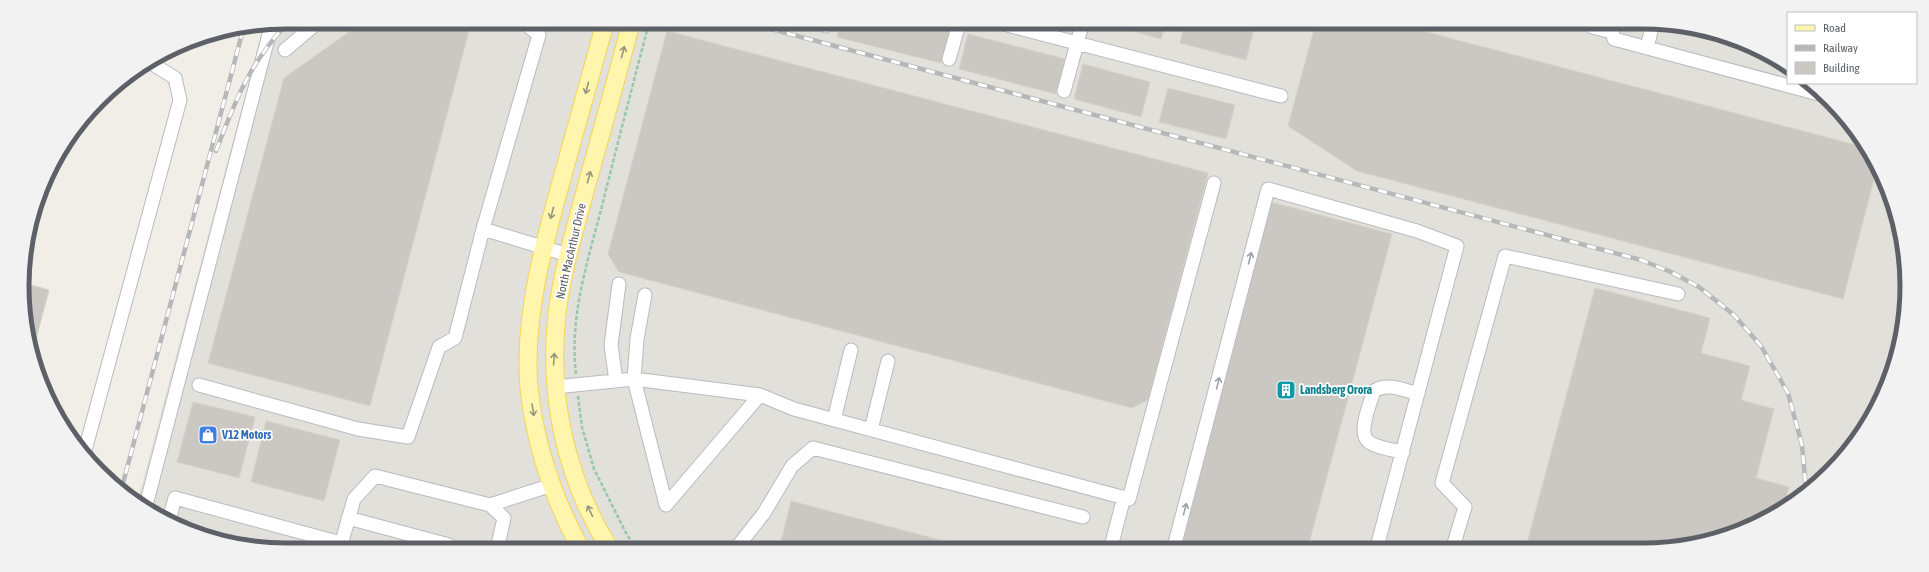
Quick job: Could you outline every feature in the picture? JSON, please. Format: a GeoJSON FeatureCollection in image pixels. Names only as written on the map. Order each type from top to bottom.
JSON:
{"type":"FeatureCollection","features":[{"type":"Feature","properties":{"kind":"main road"},"geometry":{"type":"LineString","coordinates":[[578,543],[567,522],[552,485],[537,435],[529,388],[528,354],[534,296],[544,247],[603,29]]}},
{"type":"Feature","properties":{"kind":"main road","name":"North MacArthur Drive"},"geometry":{"type":"LineString","coordinates":[[606,543],[581,493],[567,454],[558,415],[553,366],[557,313],[568,255],[629,29]]}},
{"type":"Feature","properties":{"kind":"street"},"geometry":{"type":"LineString","coordinates":[[285,50],[310,29]]}},
{"type":"Feature","properties":{"kind":"street"},"geometry":{"type":"LineString","coordinates":[[199,385],[358,429],[408,437],[439,347],[455,338],[483,230],[539,35],[532,29]]}},
{"type":"Feature","properties":{"kind":"street"},"geometry":{"type":"LineString","coordinates":[[949,59],[958,29]]}},
{"type":"Feature","properties":{"kind":"street"},"geometry":{"type":"LineString","coordinates":[[1023,29],[1281,96]]}},
{"type":"Feature","properties":{"kind":"street"},"geometry":{"type":"LineString","coordinates":[[1064,91],[1081,29]]}},
{"type":"Feature","properties":{"kind":"street"},"geometry":{"type":"LineString","coordinates":[[1613,29],[1614,39],[1811,92]]}},
{"type":"Feature","properties":{"kind":"street"},"geometry":{"type":"LineString","coordinates":[[1647,48],[1651,29]]}},
{"type":"Feature","properties":{"kind":"street"},"geometry":{"type":"LineString","coordinates":[[148,503],[270,30]]}},
{"type":"Feature","properties":{"kind":"street"},"geometry":{"type":"LineString","coordinates":[[86,447],[102,380],[180,100],[175,78],[154,65]]}},
{"type":"Feature","properties":{"kind":"street"},"geometry":{"type":"LineString","coordinates":[[555,387],[634,379],[760,395],[794,409],[1130,499],[1214,183]]}},
{"type":"Feature","properties":{"kind":"street"},"geometry":{"type":"LineString","coordinates":[[1175,543],[1268,189],[1417,231],[1457,246],[1378,543]]}},
{"type":"Feature","properties":{"kind":"street"},"geometry":{"type":"LineString","coordinates":[[483,230],[568,255]]}},
{"type":"Feature","properties":{"kind":"street"},"geometry":{"type":"LineString","coordinates":[[1454,543],[1465,507],[1442,483],[1505,256],[1678,294]]}},
{"type":"Feature","properties":{"kind":"street"},"geometry":{"type":"LineString","coordinates":[[616,381],[611,345],[619,284]]}},
{"type":"Feature","properties":{"kind":"street"},"geometry":{"type":"LineString","coordinates":[[645,295],[637,339],[634,379],[666,505],[760,395]]}},
{"type":"Feature","properties":{"kind":"street"},"geometry":{"type":"LineString","coordinates":[[834,420],[851,350]]}},
{"type":"Feature","properties":{"kind":"street"},"geometry":{"type":"LineString","coordinates":[[872,430],[888,361]]}},
{"type":"Feature","properties":{"kind":"street"},"geometry":{"type":"LineString","coordinates":[[1402,452],[1370,443],[1364,437],[1363,429],[1374,391],[1378,388],[1384,386],[1418,394]]}},
{"type":"Feature","properties":{"kind":"street"},"geometry":{"type":"LineString","coordinates":[[740,543],[764,513],[792,466],[813,448],[1083,517]]}},
{"type":"Feature","properties":{"kind":"street"},"geometry":{"type":"LineString","coordinates":[[341,543],[354,499],[375,476],[490,505],[504,518],[499,543]]}},
{"type":"Feature","properties":{"kind":"street"},"geometry":{"type":"LineString","coordinates":[[490,505],[552,485]]}},
{"type":"Feature","properties":{"kind":"street"},"geometry":{"type":"LineString","coordinates":[[1112,543],[1124,497]]}},
{"type":"Feature","properties":{"kind":"street"},"geometry":{"type":"LineString","coordinates":[[171,516],[175,498],[337,543]]}},
{"type":"Feature","properties":{"kind":"street"},"geometry":{"type":"LineString","coordinates":[[348,518],[442,543]]}},
{"type":"Feature","properties":{"kind":"path"},"geometry":{"type":"LineString","coordinates":[[634,543],[627,535],[594,470],[582,427],[574,360],[576,313],[586,268],[647,29]]}},
{"type":"Feature","properties":{"kind":"shaded area"},"geometry":{"type":"Polygon","coordinates":[[[286,29],[1643,29],[1677,31],[1726,43],[1772,63],[1787,73],[1787,84],[1801,84],[1825,104],[1857,143],[1873,172],[1891,219],[1898,252],[1900,286],[1898,320],[1895,336],[1886,369],[1880,384],[1857,429],[1825,468],[1799,490],[1772,509],[1726,529],[1677,541],[1643,543],[286,543],[252,541],[203,529],[157,509],[139,497],[262,30],[286,29]]]}},
{"type":"Feature","properties":{"kind":"building"},"geometry":{"type":"Polygon","coordinates":[[[353,29],[469,29],[370,406],[208,363],[284,78],[353,29]]]}},
{"type":"Feature","properties":{"kind":"building"},"geometry":{"type":"Polygon","coordinates":[[[839,29],[950,29],[941,63],[837,37],[839,29]]]}},
{"type":"Feature","properties":{"kind":"building"},"geometry":{"type":"Polygon","coordinates":[[[1126,29],[1164,29],[1161,39],[1126,29]]]}},
{"type":"Feature","properties":{"kind":"building"},"geometry":{"type":"Polygon","coordinates":[[[1183,29],[1254,29],[1246,60],[1180,43],[1183,29]]]}},
{"type":"Feature","properties":{"kind":"building"},"geometry":{"type":"Polygon","coordinates":[[[1314,29],[1415,29],[1859,146],[1875,176],[1843,299],[1357,171],[1288,126],[1314,29]]]}},
{"type":"Feature","properties":{"kind":"building"},"geometry":{"type":"Polygon","coordinates":[[[667,31],[1208,173],[1148,400],[1132,408],[619,272],[608,254],[667,31]]]}},
{"type":"Feature","properties":{"kind":"building"},"geometry":{"type":"Polygon","coordinates":[[[968,34],[1065,59],[1056,94],[959,69],[968,34]]]}},
{"type":"Feature","properties":{"kind":"building"},"geometry":{"type":"Polygon","coordinates":[[[1083,64],[1150,82],[1141,117],[1074,99],[1083,64]]]}},
{"type":"Feature","properties":{"kind":"building"},"geometry":{"type":"Polygon","coordinates":[[[1168,88],[1235,105],[1226,139],[1159,122],[1168,88]]]}},
{"type":"Feature","properties":{"kind":"building","name":"Landsberg Orora"},"geometry":{"type":"Polygon","coordinates":[[[1271,202],[1392,234],[1309,543],[1182,543],[1271,202]]]}},
{"type":"Feature","properties":{"kind":"building"},"geometry":{"type":"Polygon","coordinates":[[[29,285],[49,290],[35,342],[31,320],[29,285]]]}},
{"type":"Feature","properties":{"kind":"building"},"geometry":{"type":"Polygon","coordinates":[[[1595,288],[1710,318],[1701,353],[1750,366],[1741,400],[1774,409],[1756,478],[1789,487],[1785,500],[1772,509],[1726,529],[1677,541],[1643,543],[1527,543],[1595,288]]]}},
{"type":"Feature","properties":{"kind":"building"},"geometry":{"type":"Polygon","coordinates":[[[193,402],[255,417],[239,478],[177,462],[193,402]]]}},
{"type":"Feature","properties":{"kind":"building"},"geometry":{"type":"Polygon","coordinates":[[[266,421],[340,440],[324,501],[251,482],[266,421]]]}},
{"type":"Feature","properties":{"kind":"building"},"geometry":{"type":"Polygon","coordinates":[[[791,501],[952,543],[781,543],[791,501]]]}},
{"type":"Feature","properties":{"kind":"railway"},"geometry":{"type":"LineString","coordinates":[[216,151],[245,82],[264,51],[282,29]]}},
{"type":"Feature","properties":{"kind":"railway"},"geometry":{"type":"LineString","coordinates":[[771,29],[1641,260],[1671,272],[1699,287],[1734,315],[1761,346],[1788,393],[1802,445],[1806,484]]}},
{"type":"Feature","properties":{"kind":"railway"},"geometry":{"type":"LineString","coordinates":[[123,484],[242,33]]}},
{"type":"Feature","properties":{"kind":"place","name":"Landsberg Orora"},"geometry":{"type":"Point","coordinates":[1286,390]}},
{"type":"Feature","properties":{"kind":"place","name":"V12 Motors"},"geometry":{"type":"Point","coordinates":[208,435]}}]}
